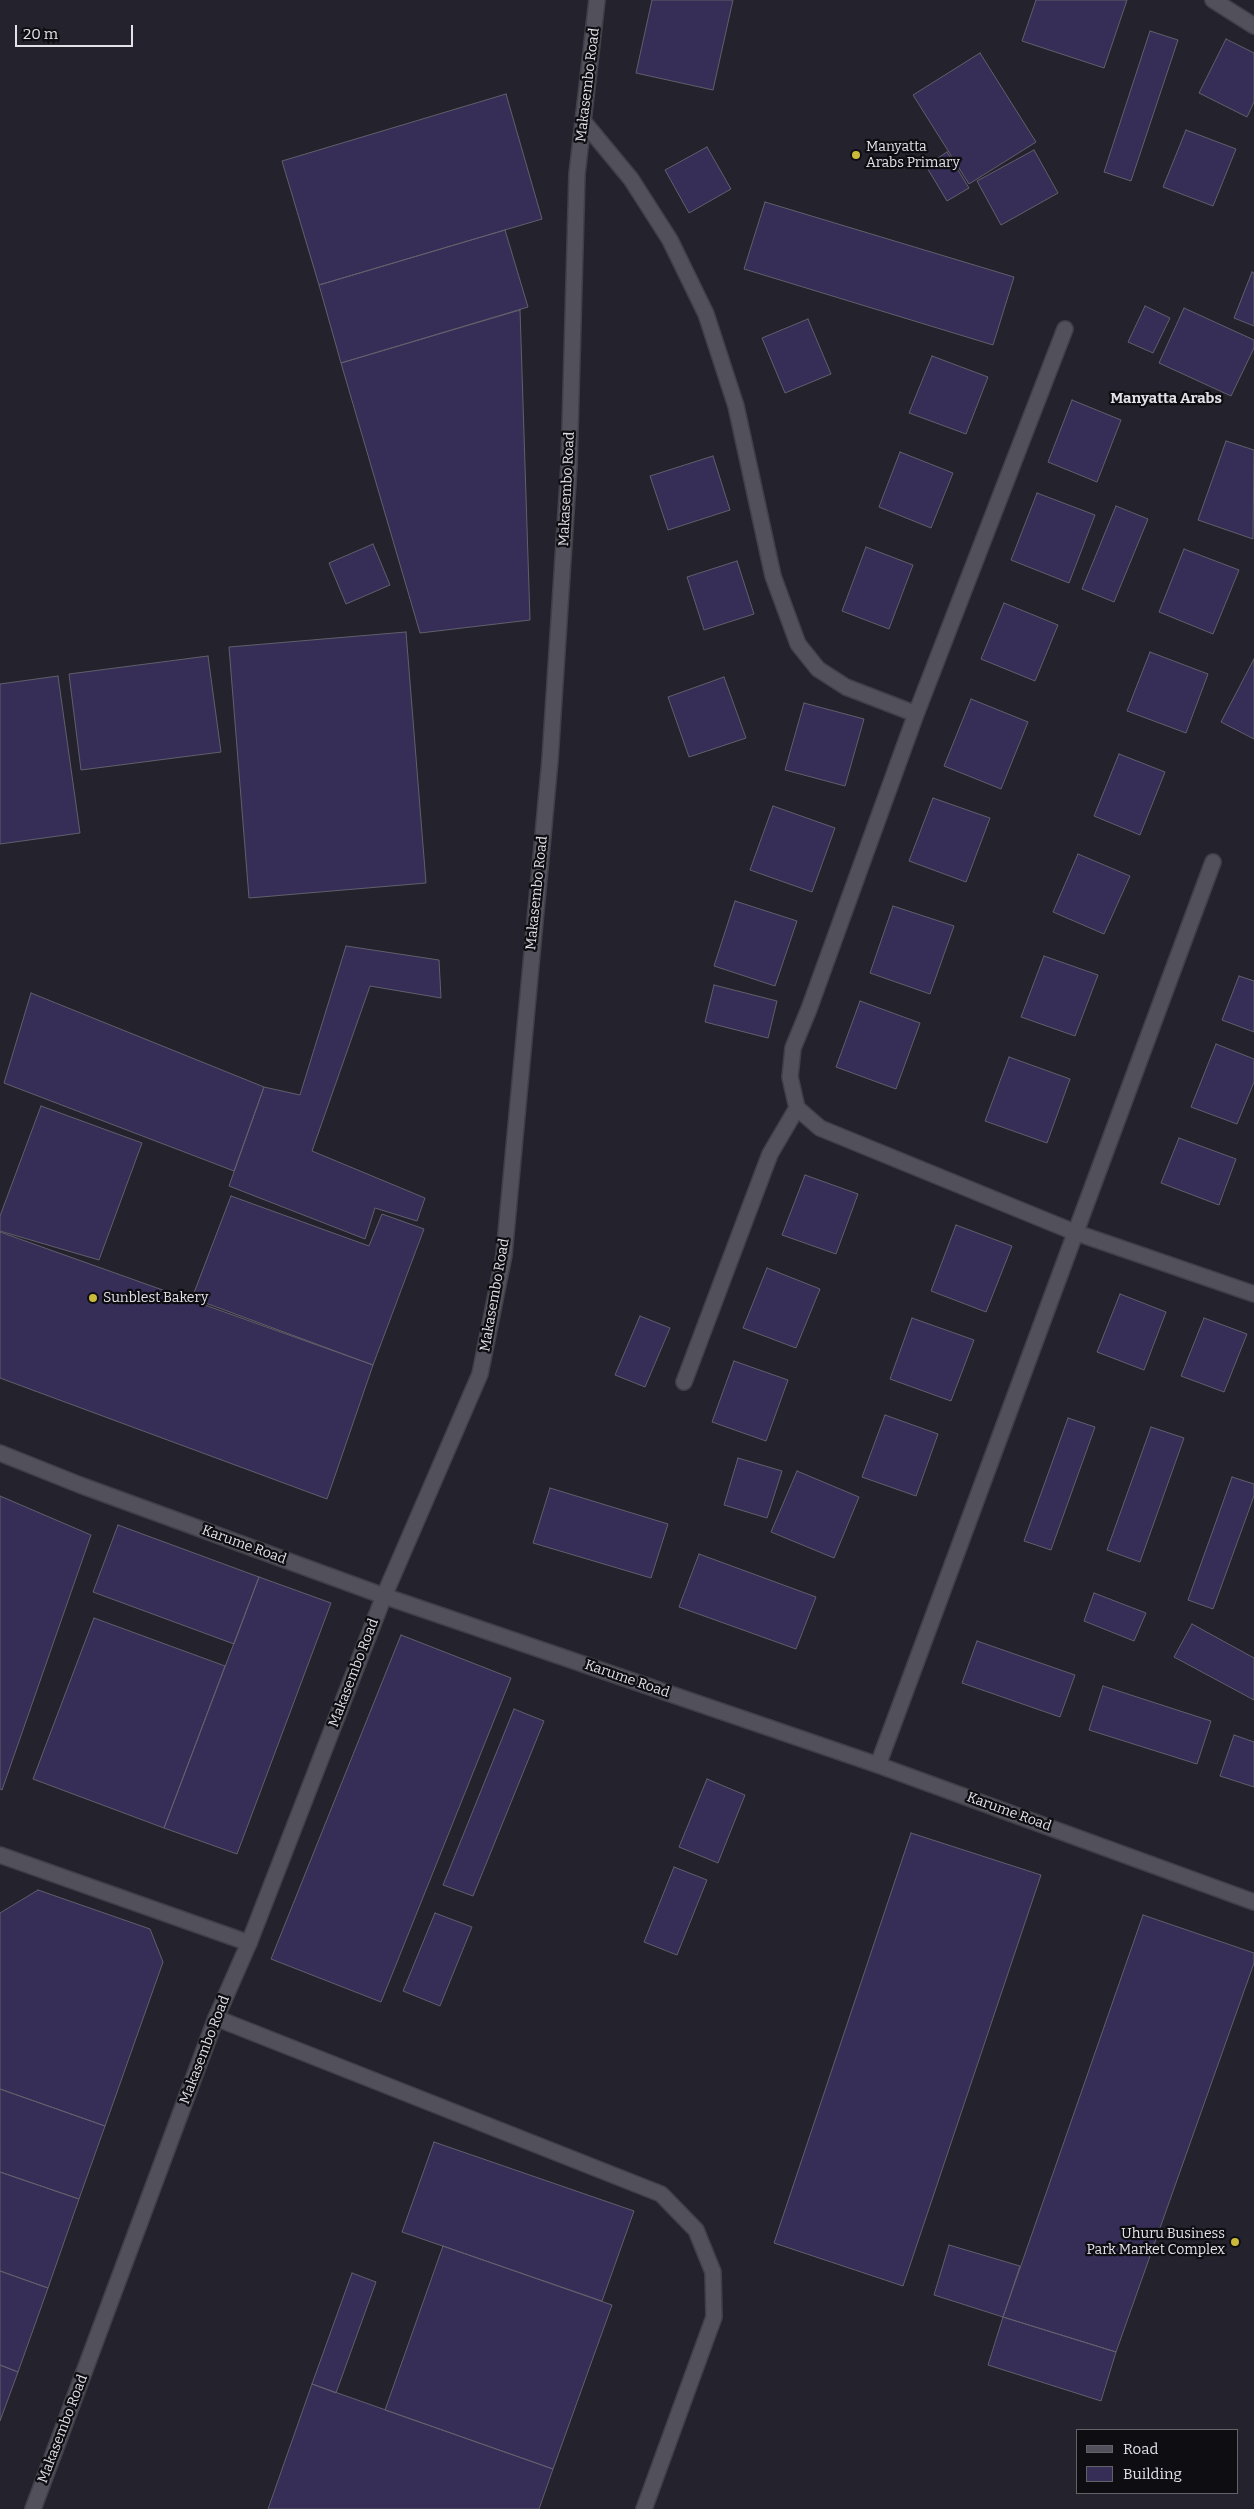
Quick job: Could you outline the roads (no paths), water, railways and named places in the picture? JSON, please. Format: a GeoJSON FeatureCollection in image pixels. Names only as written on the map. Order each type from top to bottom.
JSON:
{"type":"FeatureCollection","features":[{"type":"Feature","properties":{"kind":"street","name":"Makasembo Road"},"geometry":{"type":"LineString","coordinates":[[33,2509],[216,2018],[249,1944],[384,1596],[480,1374],[504,1255],[550,760],[569,466],[577,174],[597,0]]}},
{"type":"Feature","properties":{"kind":"street"},"geometry":{"type":"LineString","coordinates":[[1213,0],[1254,26]]}},
{"type":"Feature","properties":{"kind":"street"},"geometry":{"type":"LineString","coordinates":[[583,121],[631,179],[670,240],[706,314],[736,406],[773,576],[798,644],[818,669],[846,687],[916,714]]}},
{"type":"Feature","properties":{"kind":"street"},"geometry":{"type":"LineString","coordinates":[[1065,328],[916,714],[809,1010],[793,1048],[790,1077],[797,1108],[820,1128],[1074,1232],[1254,1294]]}},
{"type":"Feature","properties":{"kind":"street"},"geometry":{"type":"LineString","coordinates":[[878,1765],[1212,862]]}},
{"type":"Feature","properties":{"kind":"street"},"geometry":{"type":"LineString","coordinates":[[684,1382],[770,1154],[797,1108]]}},
{"type":"Feature","properties":{"kind":"street","name":"Karume Road"},"geometry":{"type":"LineString","coordinates":[[0,1453],[80,1485],[384,1596],[878,1765],[1254,1902]]}},
{"type":"Feature","properties":{"kind":"street"},"geometry":{"type":"LineString","coordinates":[[0,1855],[249,1944]]}},
{"type":"Feature","properties":{"kind":"street"},"geometry":{"type":"LineString","coordinates":[[216,2018],[661,2194],[696,2230],[713,2272],[714,2317],[644,2509]]}},
{"type":"Feature","properties":{"kind":"place","name":"Manyatta Arabs Primary"},"geometry":{"type":"Point","coordinates":[856,155]}},
{"type":"Feature","properties":{"kind":"place","name":"Sunblest Bakery"},"geometry":{"type":"Point","coordinates":[93,1298]}},
{"type":"Feature","properties":{"kind":"place","name":"Uhuru Business Park Market Complex"},"geometry":{"type":"Point","coordinates":[1235,2242]}},
{"type":"Feature","properties":{"kind":"district","name":"Manyatta Arabs"},"geometry":{"type":"Point","coordinates":[1166,399]}}]}
